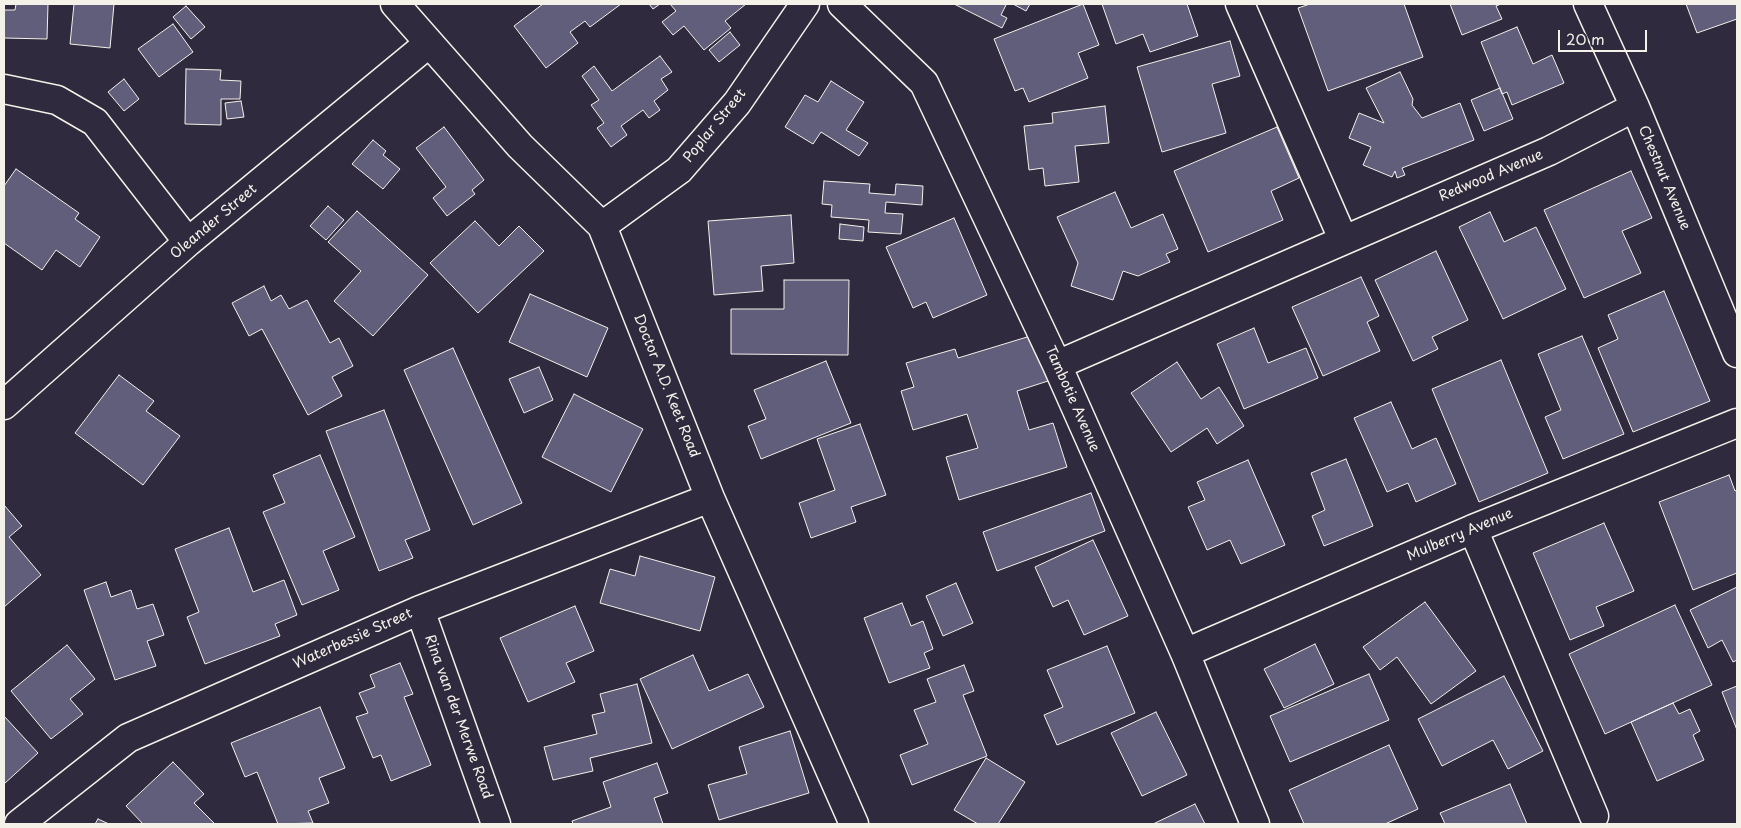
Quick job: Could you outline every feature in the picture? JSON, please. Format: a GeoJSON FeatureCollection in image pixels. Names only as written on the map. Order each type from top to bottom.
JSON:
{"type":"FeatureCollection","features":[{"type":"Feature","properties":{"kind":"street","name":"Doctor A.D. Keet Road"},"geometry":{"type":"LineString","coordinates":[[395,4],[428,44],[520,146],[602,226],[710,498],[854,824]]}},
{"type":"Feature","properties":{"kind":"street","name":"Poplar Street"},"geometry":{"type":"LineString","coordinates":[[602,226],[679,170],[737,103],[805,4]]}},
{"type":"Feature","properties":{"kind":"street","name":"Tambotie Avenue"},"geometry":{"type":"LineString","coordinates":[[842,4],[924,83],[1058,365],[1185,654],[1255,824]]}},
{"type":"Feature","properties":{"kind":"street"},"geometry":{"type":"LineString","coordinates":[[1240,4],[1343,239]]}},
{"type":"Feature","properties":{"kind":"street","name":"Chestnut Avenue"},"geometry":{"type":"LineString","coordinates":[[1588,4],[1635,107],[1737,353]]}},
{"type":"Feature","properties":{"kind":"street","name":"Oleander Street"},"geometry":{"type":"LineString","coordinates":[[4,405],[188,242],[428,44]]}},
{"type":"Feature","properties":{"kind":"street"},"geometry":{"type":"LineString","coordinates":[[4,89],[57,100],[95,122],[188,242]]}},
{"type":"Feature","properties":{"kind":"street","name":"Redwood Avenue"},"geometry":{"type":"LineString","coordinates":[[1058,365],[1343,239],[1549,151],[1635,107]]}},
{"type":"Feature","properties":{"kind":"street","name":"Mulberry Avenue"},"geometry":{"type":"LineString","coordinates":[[1185,654],[1473,530],[1737,423]]}},
{"type":"Feature","properties":{"kind":"street","name":"Waterbessie Street"},"geometry":{"type":"LineString","coordinates":[[19,824],[128,738],[420,610],[710,498]]}},
{"type":"Feature","properties":{"kind":"street"},"geometry":{"type":"LineString","coordinates":[[1473,530],[1594,816]]}},
{"type":"Feature","properties":{"kind":"street","name":"Rina van der Merwe Road"},"geometry":{"type":"LineString","coordinates":[[420,610],[496,824]]}},
{"type":"Feature","properties":{"kind":"building"},"geometry":{"type":"Polygon","coordinates":[[[16,4],[48,4],[47,39],[4,38],[4,10],[15,10],[16,4]]]}},
{"type":"Feature","properties":{"kind":"building"},"geometry":{"type":"Polygon","coordinates":[[[74,4],[114,4],[110,48],[70,44],[74,4]]]}},
{"type":"Feature","properties":{"kind":"building"},"geometry":{"type":"Polygon","coordinates":[[[543,4],[621,4],[590,27],[585,21],[570,32],[578,43],[546,68],[514,26],[543,4]]]}},
{"type":"Feature","properties":{"kind":"building"},"geometry":{"type":"Polygon","coordinates":[[[649,4],[660,4],[653,9],[649,4]]]}},
{"type":"Feature","properties":{"kind":"building"},"geometry":{"type":"Polygon","coordinates":[[[670,4],[746,4],[725,21],[731,28],[704,50],[684,26],[673,35],[662,22],[676,11],[670,4]]]}},
{"type":"Feature","properties":{"kind":"building"},"geometry":{"type":"Polygon","coordinates":[[[954,4],[1003,4],[1006,5],[1001,15],[1007,18],[1002,28],[954,4]]]}},
{"type":"Feature","properties":{"kind":"building"},"geometry":{"type":"Polygon","coordinates":[[[1013,4],[1030,4],[1026,11],[1013,4]]]}},
{"type":"Feature","properties":{"kind":"building"},"geometry":{"type":"Polygon","coordinates":[[[1083,4],[1099,45],[1078,53],[1088,78],[1029,102],[1023,88],[1015,91],[994,39],[1083,4]]]}},
{"type":"Feature","properties":{"kind":"building"},"geometry":{"type":"Polygon","coordinates":[[[1102,4],[1187,4],[1198,36],[1150,52],[1143,34],[1116,44],[1102,4]]]}},
{"type":"Feature","properties":{"kind":"building"},"geometry":{"type":"Polygon","coordinates":[[[1310,4],[1404,4],[1423,57],[1328,91],[1298,8],[1310,4]]]}},
{"type":"Feature","properties":{"kind":"building"},"geometry":{"type":"Polygon","coordinates":[[[1450,4],[1501,4],[1496,6],[1502,19],[1462,35],[1450,4]]]}},
{"type":"Feature","properties":{"kind":"building"},"geometry":{"type":"Polygon","coordinates":[[[1686,4],[1737,4],[1737,19],[1697,33],[1686,4]]]}},
{"type":"Feature","properties":{"kind":"building"},"geometry":{"type":"Polygon","coordinates":[[[186,6],[205,27],[191,39],[173,17],[186,6]]]}},
{"type":"Feature","properties":{"kind":"building"},"geometry":{"type":"Polygon","coordinates":[[[173,24],[193,52],[159,77],[138,49],[173,24]]]}},
{"type":"Feature","properties":{"kind":"building"},"geometry":{"type":"Polygon","coordinates":[[[1517,27],[1533,64],[1552,55],[1564,83],[1512,105],[1507,92],[1502,94],[1481,42],[1517,27]]]}},
{"type":"Feature","properties":{"kind":"building"},"geometry":{"type":"Polygon","coordinates":[[[730,32],[740,45],[719,62],[709,50],[730,32]]]}},
{"type":"Feature","properties":{"kind":"building"},"geometry":{"type":"Polygon","coordinates":[[[1230,41],[1240,76],[1212,84],[1226,133],[1162,152],[1137,67],[1230,41]]]}},
{"type":"Feature","properties":{"kind":"building"},"geometry":{"type":"Polygon","coordinates":[[[660,56],[672,72],[661,79],[668,90],[654,101],[660,110],[649,118],[643,110],[621,126],[627,135],[611,147],[597,128],[604,123],[591,105],[599,100],[582,76],[594,66],[612,91],[660,56]]]}},
{"type":"Feature","properties":{"kind":"building"},"geometry":{"type":"Polygon","coordinates":[[[186,69],[221,70],[220,80],[241,81],[240,99],[221,99],[221,125],[185,124],[186,69]]]}},
{"type":"Feature","properties":{"kind":"building"},"geometry":{"type":"Polygon","coordinates":[[[1400,72],[1413,99],[1412,105],[1422,118],[1460,103],[1474,140],[1402,168],[1405,175],[1397,178],[1395,171],[1392,177],[1363,165],[1371,147],[1349,138],[1359,113],[1384,123],[1366,88],[1400,72]]]}},
{"type":"Feature","properties":{"kind":"building"},"geometry":{"type":"Polygon","coordinates":[[[124,79],[139,99],[124,111],[108,92],[124,79]]]}},
{"type":"Feature","properties":{"kind":"building"},"geometry":{"type":"Polygon","coordinates":[[[831,81],[864,102],[846,130],[868,143],[859,156],[821,132],[813,144],[785,127],[805,95],[818,102],[831,81]]]}},
{"type":"Feature","properties":{"kind":"building"},"geometry":{"type":"Polygon","coordinates":[[[1500,88],[1513,119],[1484,131],[1471,100],[1500,88]]]}},
{"type":"Feature","properties":{"kind":"building"},"geometry":{"type":"Polygon","coordinates":[[[241,101],[244,117],[227,119],[225,103],[241,101]]]}},
{"type":"Feature","properties":{"kind":"building"},"geometry":{"type":"Polygon","coordinates":[[[1105,106],[1109,143],[1075,146],[1079,182],[1045,186],[1043,168],[1029,170],[1024,126],[1053,123],[1052,113],[1105,106]]]}},
{"type":"Feature","properties":{"kind":"building"},"geometry":{"type":"Polygon","coordinates":[[[444,127],[484,180],[472,190],[475,194],[447,216],[433,198],[446,187],[416,148],[444,127]]]}},
{"type":"Feature","properties":{"kind":"building"},"geometry":{"type":"Polygon","coordinates":[[[1277,127],[1299,178],[1271,191],[1283,220],[1208,252],[1174,171],[1277,127]]]}},
{"type":"Feature","properties":{"kind":"building"},"geometry":{"type":"Polygon","coordinates":[[[373,140],[386,151],[383,155],[400,169],[383,189],[352,164],[373,140]]]}},
{"type":"Feature","properties":{"kind":"building"},"geometry":{"type":"Polygon","coordinates":[[[16,169],[79,213],[75,219],[100,237],[80,267],[56,250],[42,270],[4,243],[4,186],[16,169]]]}},
{"type":"Feature","properties":{"kind":"building"},"geometry":{"type":"Polygon","coordinates":[[[1631,171],[1652,218],[1622,231],[1641,273],[1584,298],[1544,210],[1631,171]]]}},
{"type":"Feature","properties":{"kind":"building"},"geometry":{"type":"Polygon","coordinates":[[[824,181],[870,184],[869,193],[895,195],[896,184],[923,186],[922,205],[886,202],[885,213],[903,214],[901,234],[868,232],[869,220],[831,217],[832,205],[822,204],[824,181]]]}},
{"type":"Feature","properties":{"kind":"building"},"geometry":{"type":"Polygon","coordinates":[[[1115,192],[1131,228],[1163,214],[1178,249],[1166,254],[1170,262],[1138,276],[1123,271],[1113,300],[1071,286],[1078,263],[1057,217],[1115,192]]]}},
{"type":"Feature","properties":{"kind":"building"},"geometry":{"type":"Polygon","coordinates":[[[328,206],[344,220],[326,240],[310,226],[328,206]]]}},
{"type":"Feature","properties":{"kind":"building"},"geometry":{"type":"Polygon","coordinates":[[[357,211],[428,275],[373,336],[334,301],[361,271],[328,242],[357,211]]]}},
{"type":"Feature","properties":{"kind":"building"},"geometry":{"type":"Polygon","coordinates":[[[1490,212],[1504,242],[1536,227],[1566,289],[1503,319],[1459,227],[1490,212]]]}},
{"type":"Feature","properties":{"kind":"building"},"geometry":{"type":"Polygon","coordinates":[[[791,215],[794,263],[761,266],[763,291],[714,295],[708,221],[791,215]]]}},
{"type":"Feature","properties":{"kind":"building"},"geometry":{"type":"Polygon","coordinates":[[[954,218],[987,295],[933,318],[926,302],[913,308],[886,247],[954,218]]]}},
{"type":"Feature","properties":{"kind":"building"},"geometry":{"type":"Polygon","coordinates":[[[475,221],[499,246],[519,226],[544,251],[478,313],[430,263],[475,221]]]}},
{"type":"Feature","properties":{"kind":"building"},"geometry":{"type":"Polygon","coordinates":[[[840,224],[864,227],[863,241],[839,239],[840,224]]]}},
{"type":"Feature","properties":{"kind":"building"},"geometry":{"type":"Polygon","coordinates":[[[1436,251],[1468,320],[1432,337],[1438,349],[1413,361],[1375,280],[1436,251]]]}},
{"type":"Feature","properties":{"kind":"building"},"geometry":{"type":"Polygon","coordinates":[[[1361,277],[1379,316],[1367,322],[1380,351],[1323,376],[1292,307],[1361,277]]]}},
{"type":"Feature","properties":{"kind":"building"},"geometry":{"type":"Polygon","coordinates":[[[784,280],[849,280],[848,355],[731,354],[731,309],[784,309],[784,280]]]}},
{"type":"Feature","properties":{"kind":"building"},"geometry":{"type":"Polygon","coordinates":[[[264,286],[271,301],[281,295],[289,309],[307,300],[330,343],[339,338],[353,366],[332,377],[342,396],[308,415],[262,329],[249,336],[232,303],[264,286]]]}},
{"type":"Feature","properties":{"kind":"building"},"geometry":{"type":"Polygon","coordinates":[[[1664,291],[1710,401],[1633,432],[1598,348],[1618,339],[1608,315],[1664,291]]]}},
{"type":"Feature","properties":{"kind":"building"},"geometry":{"type":"Polygon","coordinates":[[[530,294],[608,328],[587,377],[509,342],[530,294]]]}},
{"type":"Feature","properties":{"kind":"building"},"geometry":{"type":"Polygon","coordinates":[[[1254,328],[1268,363],[1306,348],[1318,378],[1244,409],[1217,344],[1254,328]]]}},
{"type":"Feature","properties":{"kind":"building"},"geometry":{"type":"Polygon","coordinates":[[[1037,334],[1051,380],[1017,391],[1029,430],[1053,423],[1067,467],[959,500],[946,457],[978,448],[967,414],[913,430],[901,391],[914,387],[906,363],[955,349],[958,358],[1037,334]]]}},
{"type":"Feature","properties":{"kind":"building"},"geometry":{"type":"Polygon","coordinates":[[[1582,336],[1624,434],[1563,459],[1545,417],[1561,410],[1538,354],[1582,336]]]}},
{"type":"Feature","properties":{"kind":"building"},"geometry":{"type":"Polygon","coordinates":[[[453,348],[522,503],[473,525],[404,370],[453,348]]]}},
{"type":"Feature","properties":{"kind":"building"},"geometry":{"type":"Polygon","coordinates":[[[1501,360],[1548,473],[1479,502],[1432,389],[1501,360]]]}},
{"type":"Feature","properties":{"kind":"building"},"geometry":{"type":"Polygon","coordinates":[[[826,361],[851,423],[761,459],[748,426],[766,419],[754,390],[826,361]]]}},
{"type":"Feature","properties":{"kind":"building"},"geometry":{"type":"Polygon","coordinates":[[[1177,362],[1201,399],[1219,387],[1244,426],[1217,444],[1207,428],[1171,452],[1131,393],[1177,362]]]}},
{"type":"Feature","properties":{"kind":"building"},"geometry":{"type":"Polygon","coordinates":[[[539,367],[553,400],[524,413],[509,379],[539,367]]]}},
{"type":"Feature","properties":{"kind":"building"},"geometry":{"type":"Polygon","coordinates":[[[119,375],[154,401],[146,411],[180,436],[143,485],[75,433],[119,375]]]}},
{"type":"Feature","properties":{"kind":"building"},"geometry":{"type":"Polygon","coordinates":[[[574,394],[643,429],[611,492],[542,457],[574,394]]]}},
{"type":"Feature","properties":{"kind":"building"},"geometry":{"type":"Polygon","coordinates":[[[1391,402],[1412,449],[1436,438],[1456,484],[1416,502],[1408,483],[1387,492],[1354,418],[1391,402]]]}},
{"type":"Feature","properties":{"kind":"building"},"geometry":{"type":"Polygon","coordinates":[[[384,410],[430,530],[405,540],[413,558],[379,571],[326,431],[384,410]]]}},
{"type":"Feature","properties":{"kind":"building"},"geometry":{"type":"Polygon","coordinates":[[[860,424],[886,495],[851,507],[856,522],[811,538],[799,503],[835,490],[817,439],[860,424]]]}},
{"type":"Feature","properties":{"kind":"building"},"geometry":{"type":"Polygon","coordinates":[[[320,455],[355,537],[323,551],[339,590],[302,605],[263,512],[285,503],[273,475],[320,455]]]}},
{"type":"Feature","properties":{"kind":"building"},"geometry":{"type":"Polygon","coordinates":[[[1346,459],[1373,526],[1324,546],[1312,516],[1325,510],[1311,473],[1346,459]]]}},
{"type":"Feature","properties":{"kind":"building"},"geometry":{"type":"Polygon","coordinates":[[[1248,460],[1285,545],[1241,564],[1230,540],[1207,550],[1188,507],[1205,500],[1197,482],[1248,460]]]}},
{"type":"Feature","properties":{"kind":"building"},"geometry":{"type":"Polygon","coordinates":[[[1729,475],[1735,491],[1737,490],[1737,573],[1693,590],[1659,502],[1729,475]]]}},
{"type":"Feature","properties":{"kind":"building"},"geometry":{"type":"Polygon","coordinates":[[[1091,493],[1105,531],[997,571],[983,532],[1091,493]]]}},
{"type":"Feature","properties":{"kind":"building"},"geometry":{"type":"Polygon","coordinates":[[[4,505],[22,526],[9,537],[41,575],[4,607],[4,505]]]}},
{"type":"Feature","properties":{"kind":"building"},"geometry":{"type":"Polygon","coordinates":[[[1604,523],[1634,591],[1596,607],[1604,626],[1570,640],[1533,553],[1604,523]]]}},
{"type":"Feature","properties":{"kind":"building"},"geometry":{"type":"Polygon","coordinates":[[[229,528],[253,592],[284,580],[297,615],[275,624],[280,636],[205,664],[187,617],[199,612],[175,549],[229,528]]]}},
{"type":"Feature","properties":{"kind":"building"},"geometry":{"type":"Polygon","coordinates":[[[1093,540],[1128,616],[1084,635],[1068,600],[1053,607],[1035,567],[1093,540]]]}},
{"type":"Feature","properties":{"kind":"building"},"geometry":{"type":"Polygon","coordinates":[[[640,556],[715,577],[700,631],[600,603],[610,569],[635,576],[640,556]]]}},
{"type":"Feature","properties":{"kind":"building"},"geometry":{"type":"Polygon","coordinates":[[[106,582],[111,597],[131,590],[137,609],[153,604],[164,635],[147,641],[156,666],[115,680],[84,590],[106,582]]]}},
{"type":"Feature","properties":{"kind":"building"},"geometry":{"type":"Polygon","coordinates":[[[956,583],[973,623],[943,636],[926,596],[956,583]]]}},
{"type":"Feature","properties":{"kind":"building"},"geometry":{"type":"Polygon","coordinates":[[[1737,587],[1737,660],[1733,662],[1722,640],[1708,648],[1690,610],[1737,587]]]}},
{"type":"Feature","properties":{"kind":"building"},"geometry":{"type":"Polygon","coordinates":[[[1425,602],[1476,671],[1431,704],[1397,657],[1380,670],[1363,647],[1425,602]]]}},
{"type":"Feature","properties":{"kind":"building"},"geometry":{"type":"Polygon","coordinates":[[[902,603],[911,626],[923,621],[933,649],[924,653],[930,668],[889,683],[864,618],[902,603]]]}},
{"type":"Feature","properties":{"kind":"building"},"geometry":{"type":"Polygon","coordinates":[[[1675,605],[1712,685],[1605,734],[1569,654],[1675,605]]]}},
{"type":"Feature","properties":{"kind":"building"},"geometry":{"type":"Polygon","coordinates":[[[575,606],[594,651],[566,663],[575,682],[528,702],[500,638],[575,606]]]}},
{"type":"Feature","properties":{"kind":"building"},"geometry":{"type":"Polygon","coordinates":[[[1315,644],[1334,684],[1284,708],[1264,669],[1315,644]]]}},
{"type":"Feature","properties":{"kind":"building"},"geometry":{"type":"Polygon","coordinates":[[[67,645],[95,679],[70,699],[83,714],[51,739],[11,691],[67,645]]]}},
{"type":"Feature","properties":{"kind":"building"},"geometry":{"type":"Polygon","coordinates":[[[1107,646],[1135,713],[1057,745],[1044,715],[1063,707],[1047,670],[1107,646]]]}},
{"type":"Feature","properties":{"kind":"building"},"geometry":{"type":"Polygon","coordinates":[[[693,655],[709,691],[748,674],[764,707],[672,749],[640,679],[693,655]]]}},
{"type":"Feature","properties":{"kind":"building"},"geometry":{"type":"Polygon","coordinates":[[[400,663],[413,694],[404,697],[431,765],[391,781],[381,755],[373,758],[356,717],[368,713],[359,693],[375,687],[370,675],[400,663]]]}},
{"type":"Feature","properties":{"kind":"building"},"geometry":{"type":"Polygon","coordinates":[[[964,665],[974,691],[963,695],[987,756],[912,785],[900,755],[928,744],[914,710],[936,702],[927,679],[964,665]]]}},
{"type":"Feature","properties":{"kind":"building"},"geometry":{"type":"Polygon","coordinates":[[[1369,674],[1389,720],[1290,762],[1270,716],[1369,674]]]}},
{"type":"Feature","properties":{"kind":"building"},"geometry":{"type":"Polygon","coordinates":[[[1504,676],[1543,751],[1508,769],[1493,740],[1442,766],[1418,719],[1504,676]]]}},
{"type":"Feature","properties":{"kind":"building"},"geometry":{"type":"Polygon","coordinates":[[[637,684],[652,743],[590,758],[593,771],[553,780],[544,747],[597,734],[592,715],[605,712],[600,694],[637,684]]]}},
{"type":"Feature","properties":{"kind":"building"},"geometry":{"type":"Polygon","coordinates":[[[1737,686],[1737,730],[1722,692],[1737,686]]]}},
{"type":"Feature","properties":{"kind":"building"},"geometry":{"type":"Polygon","coordinates":[[[1673,703],[1679,714],[1690,709],[1700,731],[1693,735],[1704,760],[1657,781],[1631,722],[1673,703]]]}},
{"type":"Feature","properties":{"kind":"building"},"geometry":{"type":"Polygon","coordinates":[[[320,707],[345,768],[319,778],[329,803],[308,811],[313,823],[278,824],[257,772],[245,777],[231,743],[320,707]]]}},
{"type":"Feature","properties":{"kind":"building"},"geometry":{"type":"Polygon","coordinates":[[[1156,712],[1187,775],[1142,796],[1111,733],[1156,712]]]}},
{"type":"Feature","properties":{"kind":"building"},"geometry":{"type":"Polygon","coordinates":[[[4,716],[38,753],[4,784],[4,716]]]}},
{"type":"Feature","properties":{"kind":"building"},"geometry":{"type":"Polygon","coordinates":[[[790,731],[809,793],[719,820],[708,785],[747,774],[739,747],[790,731]]]}},
{"type":"Feature","properties":{"kind":"building"},"geometry":{"type":"Polygon","coordinates":[[[1389,745],[1418,809],[1385,824],[1304,824],[1289,790],[1389,745]]]}},
{"type":"Feature","properties":{"kind":"building"},"geometry":{"type":"Polygon","coordinates":[[[986,758],[1025,782],[998,824],[978,824],[954,810],[986,758]]]}},
{"type":"Feature","properties":{"kind":"building"},"geometry":{"type":"Polygon","coordinates":[[[173,762],[204,794],[194,803],[215,824],[143,824],[126,806],[173,762]]]}},
{"type":"Feature","properties":{"kind":"building"},"geometry":{"type":"Polygon","coordinates":[[[657,763],[668,793],[654,798],[663,824],[573,824],[572,821],[611,807],[603,782],[657,763]]]}},
{"type":"Feature","properties":{"kind":"building"},"geometry":{"type":"Polygon","coordinates":[[[1510,784],[1527,824],[1445,824],[1440,813],[1510,784]]]}},
{"type":"Feature","properties":{"kind":"building"},"geometry":{"type":"Polygon","coordinates":[[[1195,804],[1205,824],[1153,824],[1195,804]]]}},
{"type":"Feature","properties":{"kind":"building"},"geometry":{"type":"Polygon","coordinates":[[[98,819],[109,824],[95,824],[98,819]]]}}]}
